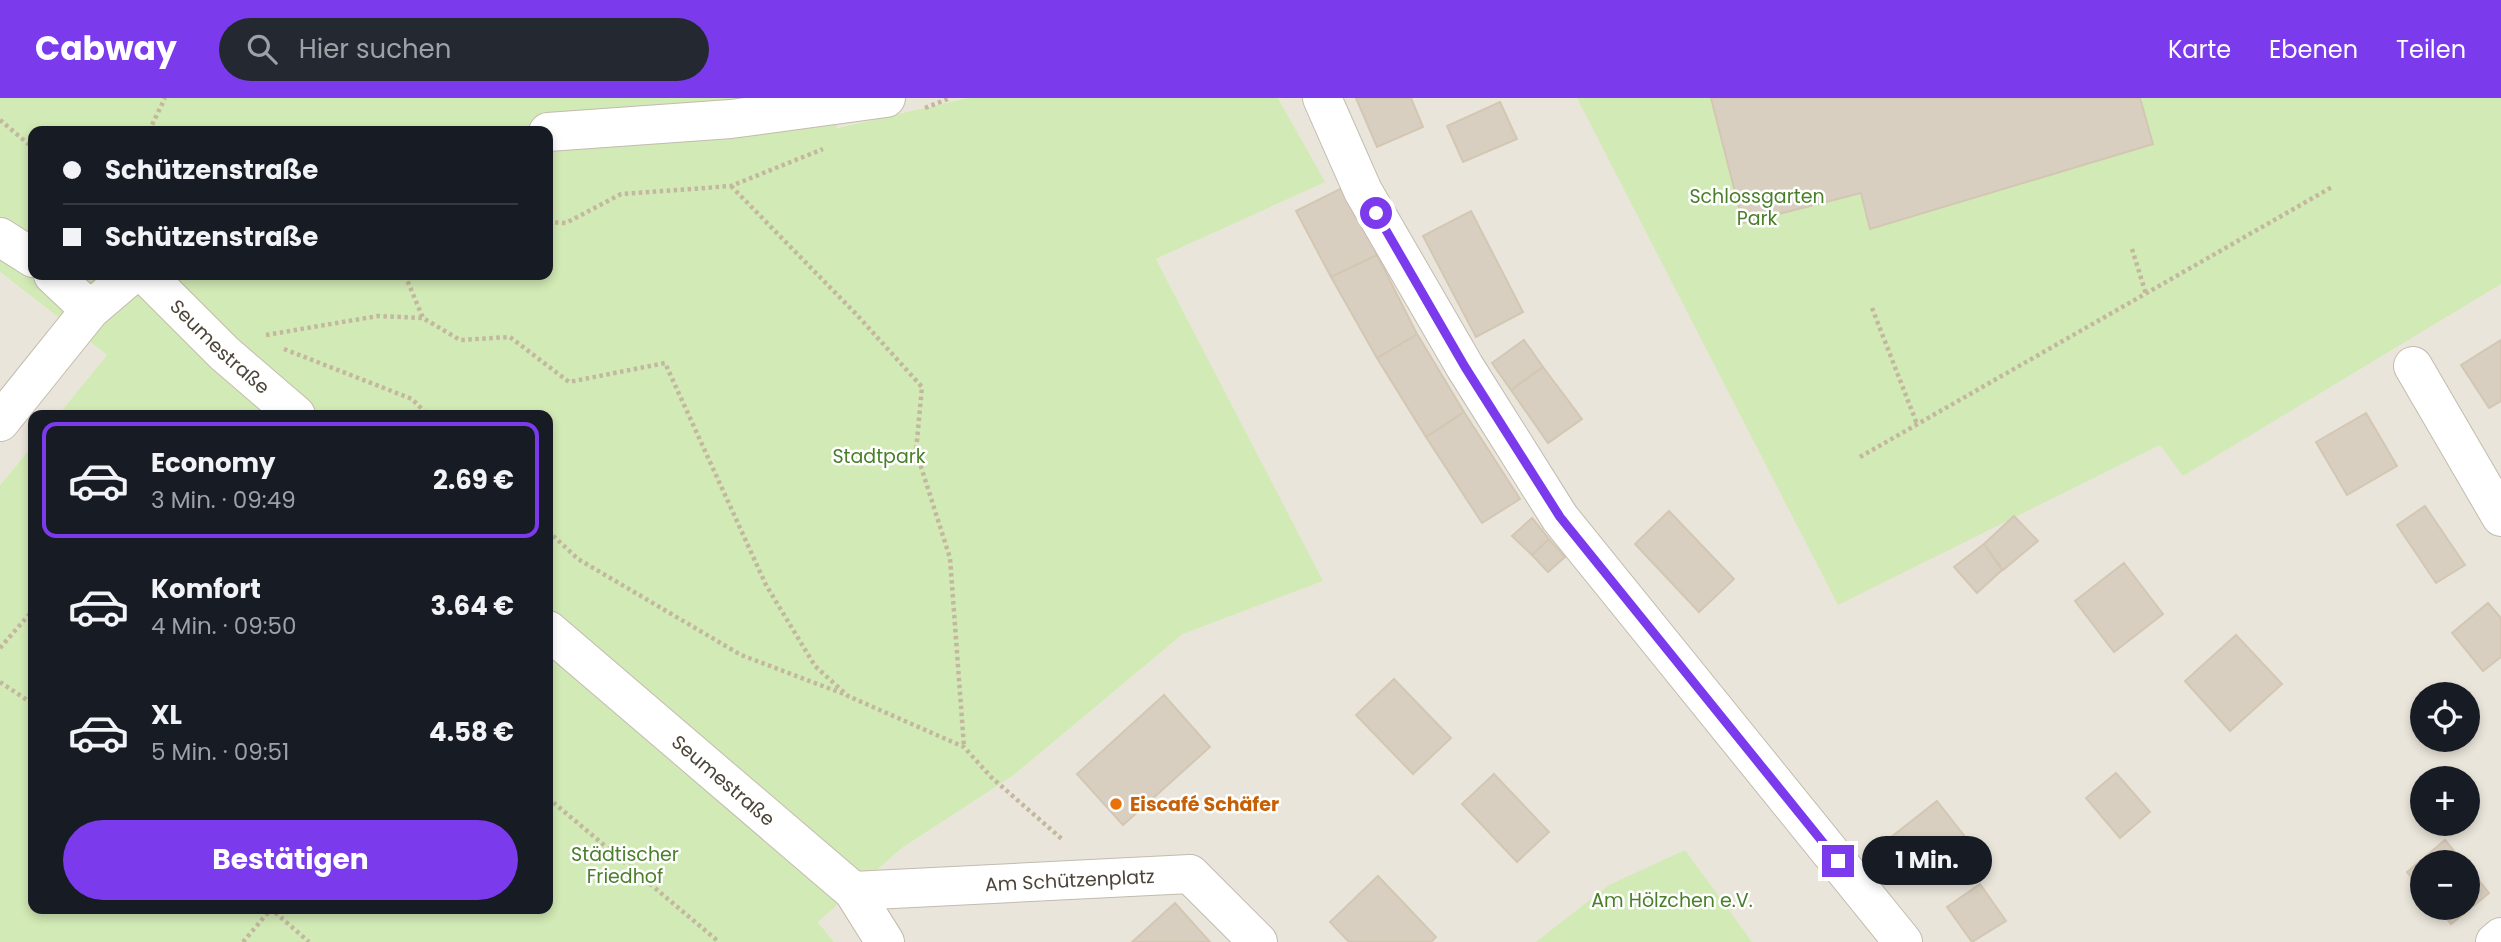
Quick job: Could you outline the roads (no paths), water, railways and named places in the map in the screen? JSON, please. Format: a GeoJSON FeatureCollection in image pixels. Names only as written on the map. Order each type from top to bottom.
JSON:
{"type":"FeatureCollection","features":[{"type":"Feature","properties":{"kind":"street"},"geometry":{"type":"LineString","coordinates":[[553,132],[731,119],[886,98]]}},
{"type":"Feature","properties":{"kind":"street"},"geometry":{"type":"LineString","coordinates":[[1322,98],[1363,191],[1465,367],[1560,517],[1903,942]]}},
{"type":"Feature","properties":{"kind":"street"},"geometry":{"type":"LineString","coordinates":[[0,237],[28,255]]}},
{"type":"Feature","properties":{"kind":"street"},"geometry":{"type":"LineString","coordinates":[[58,280],[90,310]]}},
{"type":"Feature","properties":{"kind":"street"},"geometry":{"type":"LineString","coordinates":[[0,422],[90,310],[125,280]]}},
{"type":"Feature","properties":{"kind":"street","name":"Seumestraße"},"geometry":{"type":"LineString","coordinates":[[153,280],[238,345],[292,410]]}},
{"type":"Feature","properties":{"kind":"street"},"geometry":{"type":"LineString","coordinates":[[2413,366],[2501,517]]}},
{"type":"Feature","properties":{"kind":"street","name":"Seumestraße"},"geometry":{"type":"LineString","coordinates":[[553,634],[853,891],[885,942]]}},
{"type":"Feature","properties":{"kind":"street","name":"Am Schützenplatz"},"geometry":{"type":"LineString","coordinates":[[853,891],[1190,874],[1258,942]]}},
{"type":"Feature","properties":{"kind":"street"},"geometry":{"type":"LineString","coordinates":[[2495,942],[2501,937]]}},
{"type":"Feature","properties":{"kind":"place","name":"Eiscafé Schäfer"},"geometry":{"type":"Point","coordinates":[1116,804]}},
{"type":"Feature","properties":{"kind":"park label","name":"Schlossgarten Park"},"geometry":{"type":"Point","coordinates":[1757,207]}},
{"type":"Feature","properties":{"kind":"park label","name":"Stadtpark"},"geometry":{"type":"Point","coordinates":[879,456]}},
{"type":"Feature","properties":{"kind":"park label","name":"Städtischer Friedhof"},"geometry":{"type":"Point","coordinates":[625,865]}},
{"type":"Feature","properties":{"kind":"park label","name":"Am Hölzchen e.V."},"geometry":{"type":"Point","coordinates":[1672,900]}}]}
